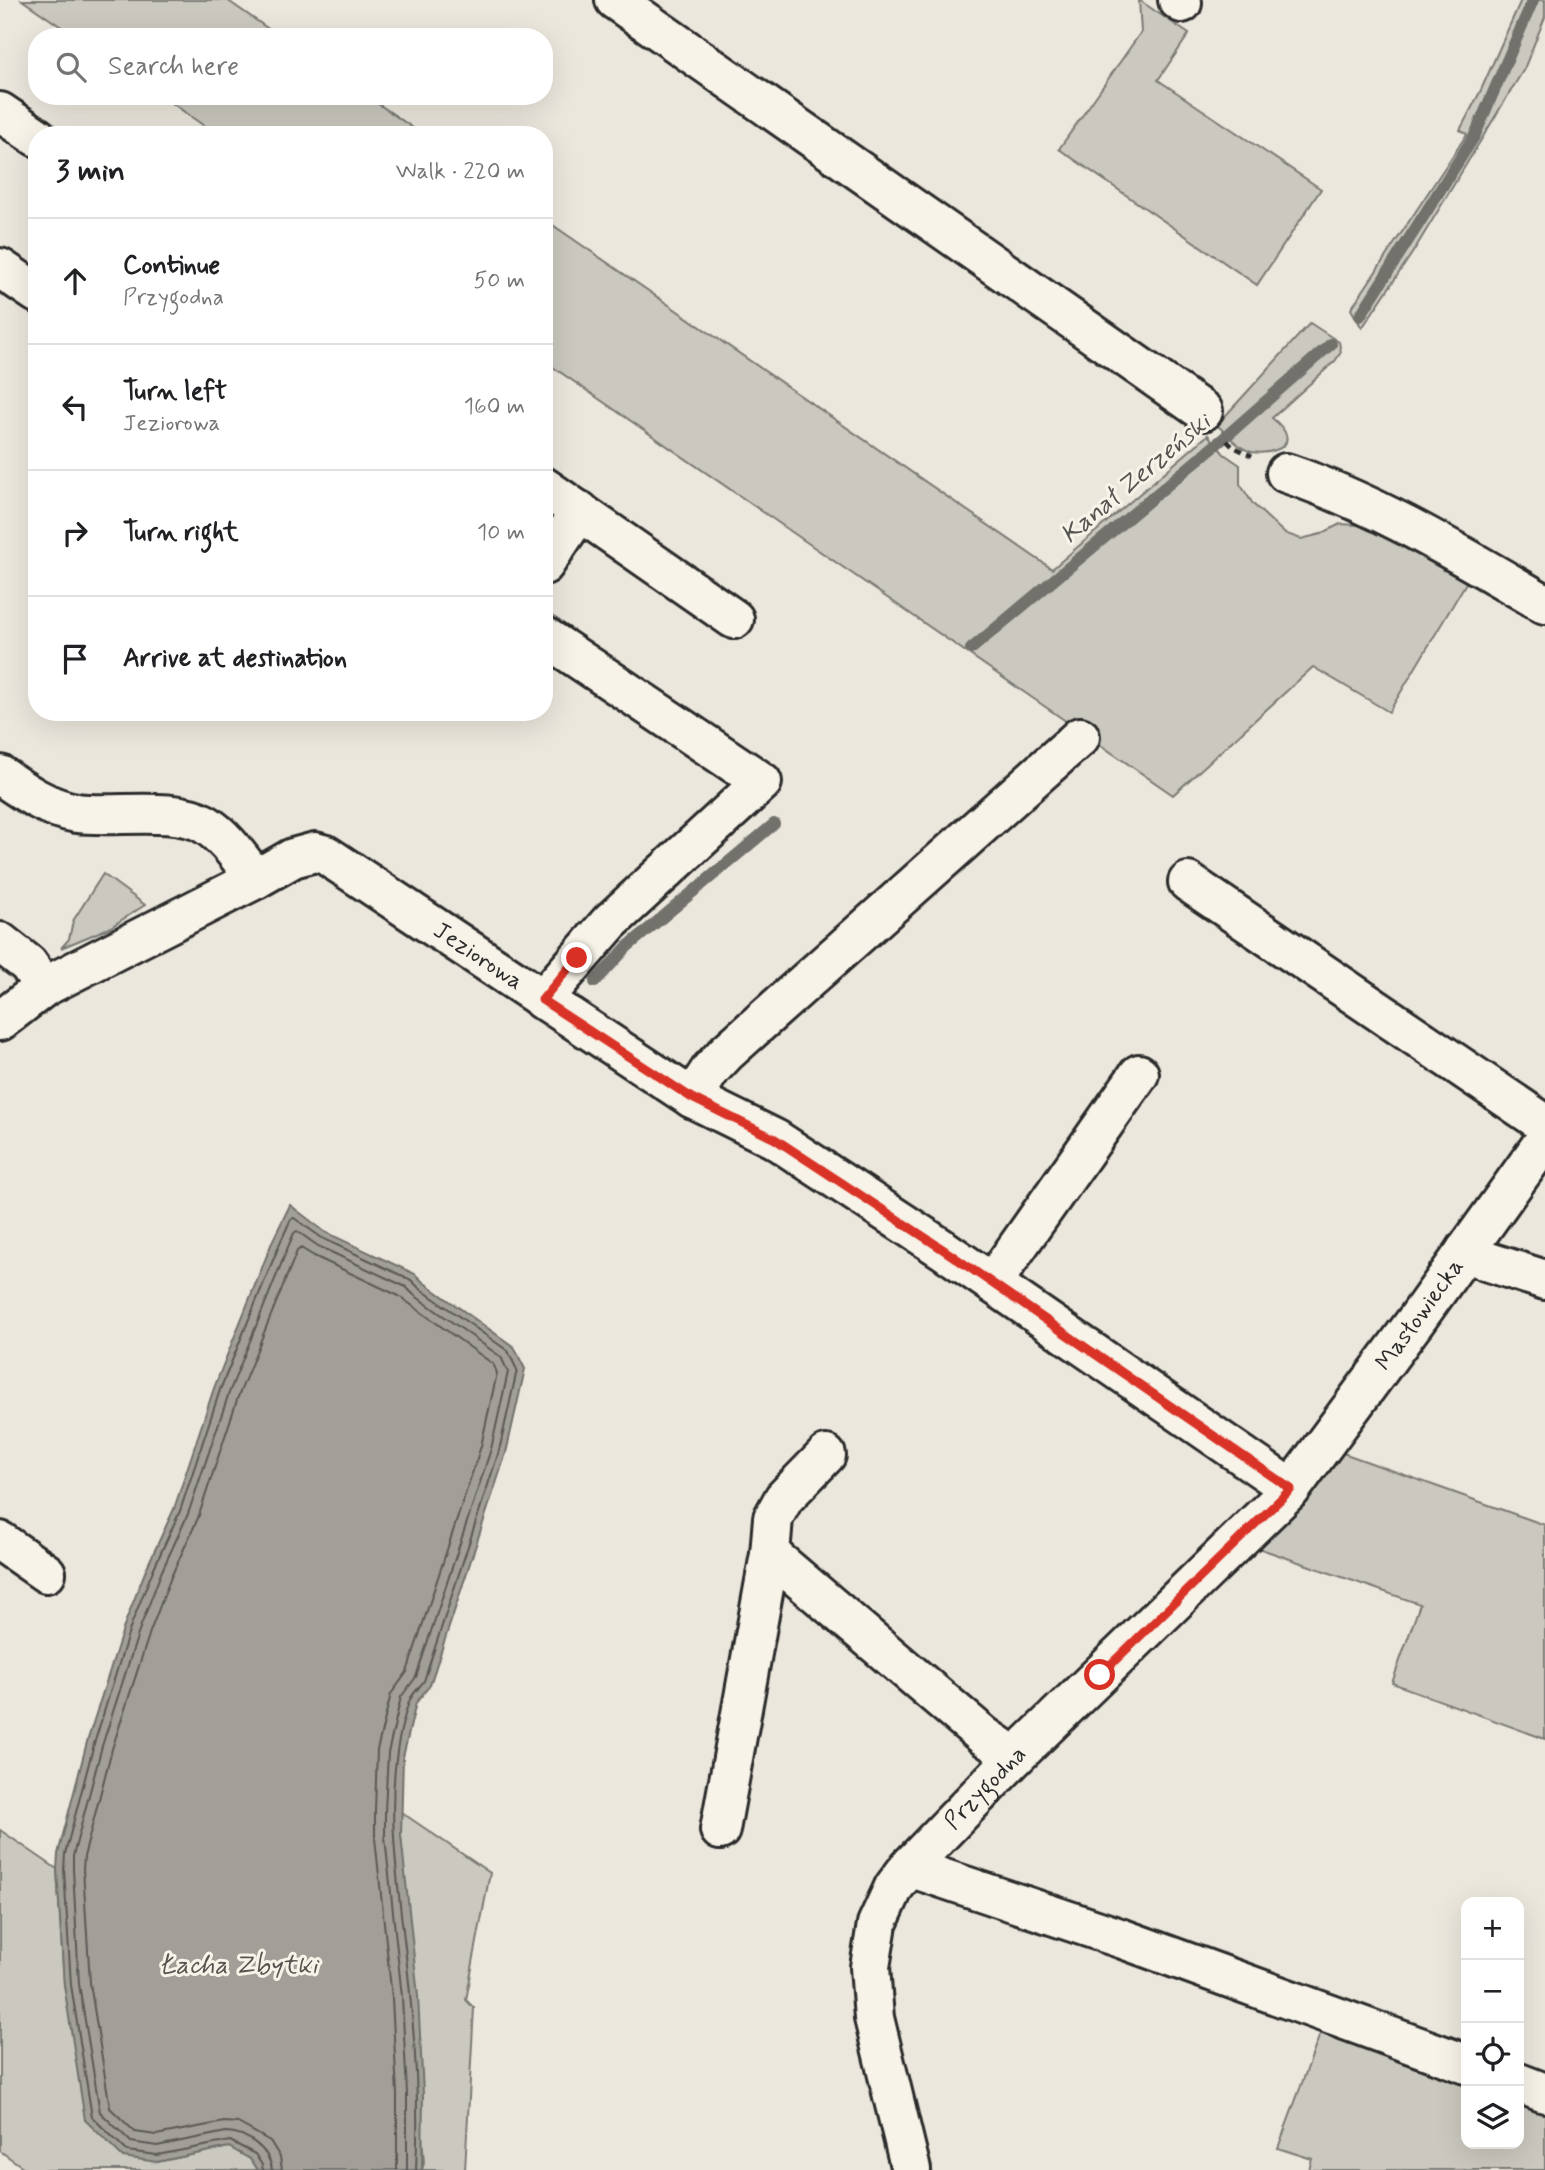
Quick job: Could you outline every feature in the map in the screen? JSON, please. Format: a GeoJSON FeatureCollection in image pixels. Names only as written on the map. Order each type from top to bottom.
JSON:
{"type":"FeatureCollection","features":[{"type":"Feature","properties":{"kind":"street"},"geometry":{"type":"LineString","coordinates":[[615,0],[1203,411]]}},
{"type":"Feature","properties":{"kind":"street"},"geometry":{"type":"LineString","coordinates":[[0,112],[28,131]]}},
{"type":"Feature","properties":{"kind":"street"},"geometry":{"type":"LineString","coordinates":[[0,268],[28,287]]}},
{"type":"Feature","properties":{"kind":"street"},"geometry":{"type":"LineString","coordinates":[[1286,473],[1327,487],[1417,529],[1545,604]]}},
{"type":"Feature","properties":{"kind":"street"},"geometry":{"type":"LineString","coordinates":[[553,492],[734,619]]}},
{"type":"Feature","properties":{"kind":"street"},"geometry":{"type":"LineString","coordinates":[[553,552],[580,511]]}},
{"type":"Feature","properties":{"kind":"street"},"geometry":{"type":"LineString","coordinates":[[542,1000],[610,922],[762,782],[553,642]]}},
{"type":"Feature","properties":{"kind":"street"},"geometry":{"type":"LineString","coordinates":[[692,1098],[710,1069],[727,1052],[1080,737]]}},
{"type":"Feature","properties":{"kind":"street"},"geometry":{"type":"LineString","coordinates":[[0,775],[29,795],[56,808],[78,813],[175,815],[204,824],[232,849],[256,879]]}},
{"type":"Feature","properties":{"kind":"street","name":"Jeziorowa"},"geometry":{"type":"LineString","coordinates":[[0,1021],[44,987],[293,858],[315,852],[326,855],[692,1098],[775,1139],[992,1283],[1291,1489]]}},
{"type":"Feature","properties":{"kind":"street"},"geometry":{"type":"LineString","coordinates":[[1188,882],[1545,1124]]}},
{"type":"Feature","properties":{"kind":"street"},"geometry":{"type":"LineString","coordinates":[[0,942],[28,964],[44,987]]}},
{"type":"Feature","properties":{"kind":"street"},"geometry":{"type":"LineString","coordinates":[[992,1283],[1139,1074]]}},
{"type":"Feature","properties":{"kind":"street","name":"Masłowiecka"},"geometry":{"type":"LineString","coordinates":[[1291,1489],[1545,1140]]}},
{"type":"Feature","properties":{"kind":"street"},"geometry":{"type":"LineString","coordinates":[[1466,1250],[1486,1261],[1545,1280]]}},
{"type":"Feature","properties":{"kind":"street"},"geometry":{"type":"LineString","coordinates":[[720,1830],[770,1554],[774,1518],[784,1498],[826,1455]]}},
{"type":"Feature","properties":{"kind":"street","name":"Przygodna"},"geometry":{"type":"LineString","coordinates":[[911,2170],[874,2018],[870,1967],[877,1924],[894,1887],[909,1867],[1015,1757],[1291,1489]]}},
{"type":"Feature","properties":{"kind":"street"},"geometry":{"type":"LineString","coordinates":[[0,1541],[46,1573]]}},
{"type":"Feature","properties":{"kind":"street"},"geometry":{"type":"LineString","coordinates":[[770,1554],[985,1736],[1015,1757]]}},
{"type":"Feature","properties":{"kind":"street"},"geometry":{"type":"LineString","coordinates":[[909,1867],[1123,1939],[1461,2062]]}},
{"type":"Feature","properties":{"kind":"street"},"geometry":{"type":"LineString","coordinates":[[1524,2085],[1545,2092]]}},
{"type":"Feature","properties":{"kind":"shaded area"},"geometry":{"type":"Polygon","coordinates":[[[22,0],[227,0],[267,28],[63,28],[22,0]]]}},
{"type":"Feature","properties":{"kind":"shaded area"},"geometry":{"type":"Polygon","coordinates":[[[1139,0],[1189,34],[1158,80],[1321,189],[1257,285],[1059,149],[1141,32],[1139,0]]]}},
{"type":"Feature","properties":{"kind":"shaded area"},"geometry":{"type":"Polygon","coordinates":[[[1521,0],[1545,0],[1545,17],[1524,69],[1413,252],[1362,328],[1351,309],[1467,134],[1460,130],[1521,0]]]}},
{"type":"Feature","properties":{"kind":"shaded area"},"geometry":{"type":"Polygon","coordinates":[[[175,105],[380,105],[410,126],[204,126],[175,105]]]}},
{"type":"Feature","properties":{"kind":"shaded area"},"geometry":{"type":"Polygon","coordinates":[[[553,225],[1052,569],[1208,435],[1224,454],[1240,465],[1240,484],[1253,504],[1284,533],[1301,539],[1321,534],[1340,524],[1358,525],[1391,535],[1469,578],[1389,712],[1313,667],[1173,795],[553,367],[553,225]]]}},
{"type":"Feature","properties":{"kind":"shaded area"},"geometry":{"type":"Polygon","coordinates":[[[1310,323],[1339,342],[1341,352],[1335,361],[1272,418],[1285,432],[1284,445],[1269,452],[1247,450],[1217,425],[1310,323]]]}},
{"type":"Feature","properties":{"kind":"shaded area"},"geometry":{"type":"Polygon","coordinates":[[[103,874],[145,905],[109,928],[61,948],[69,939],[73,921],[103,874]]]}},
{"type":"Feature","properties":{"kind":"shaded area"},"geometry":{"type":"Polygon","coordinates":[[[1343,1453],[1545,1525],[1545,1739],[1392,1683],[1420,1604],[1258,1548],[1343,1453]]]}},
{"type":"Feature","properties":{"kind":"shaded area"},"geometry":{"type":"Polygon","coordinates":[[[401,1812],[490,1873],[466,2000],[474,2008],[465,2170],[422,2170],[424,2163],[401,1812]]]}},
{"type":"Feature","properties":{"kind":"shaded area"},"geometry":{"type":"Polygon","coordinates":[[[0,1830],[57,1869],[64,1985],[157,2162],[229,2147],[250,2159],[257,2170],[27,2170],[0,2151],[0,1830]]]}},
{"type":"Feature","properties":{"kind":"shaded area"},"geometry":{"type":"Polygon","coordinates":[[[1323,2026],[1461,2077],[1461,2149],[1524,2149],[1524,2100],[1545,2108],[1545,2170],[1309,2170],[1312,2159],[1278,2148],[1323,2026]]]}},
{"type":"Feature","properties":{"kind":"water","name":"Łacha Zbytki"},"geometry":{"type":"Polygon","coordinates":[[[290,1205],[325,1232],[415,1274],[514,1347],[525,1369],[506,1453],[430,1685],[416,1703],[403,1757],[401,1835],[418,1996],[423,2093],[422,2170],[257,2170],[250,2159],[229,2147],[157,2162],[123,2157],[85,2120],[64,1985],[58,1854],[87,1742],[125,1623],[174,1509],[214,1388],[273,1240],[290,1205]]]}},
{"type":"Feature","properties":{"kind":"waterway","name":"Kanał Zerzeński"},"geometry":{"type":"LineString","coordinates":[[1360,316],[1475,135],[1533,0]]}},
{"type":"Feature","properties":{"kind":"waterway","name":"Kanał Zerzeński"},"geometry":{"type":"LineString","coordinates":[[971,649],[1231,432],[1331,344]]}},
{"type":"Feature","properties":{"kind":"waterway","name":"Kanał Zerzeński"},"geometry":{"type":"LineString","coordinates":[[595,982],[627,947],[774,824]]}},
{"type":"Feature","properties":{"kind":"route"},"geometry":{"type":"LineString","coordinates":[[577,958],[542,1000],[692,1098],[775,1139],[944,1250],[1291,1489],[1100,1675]]}}]}
